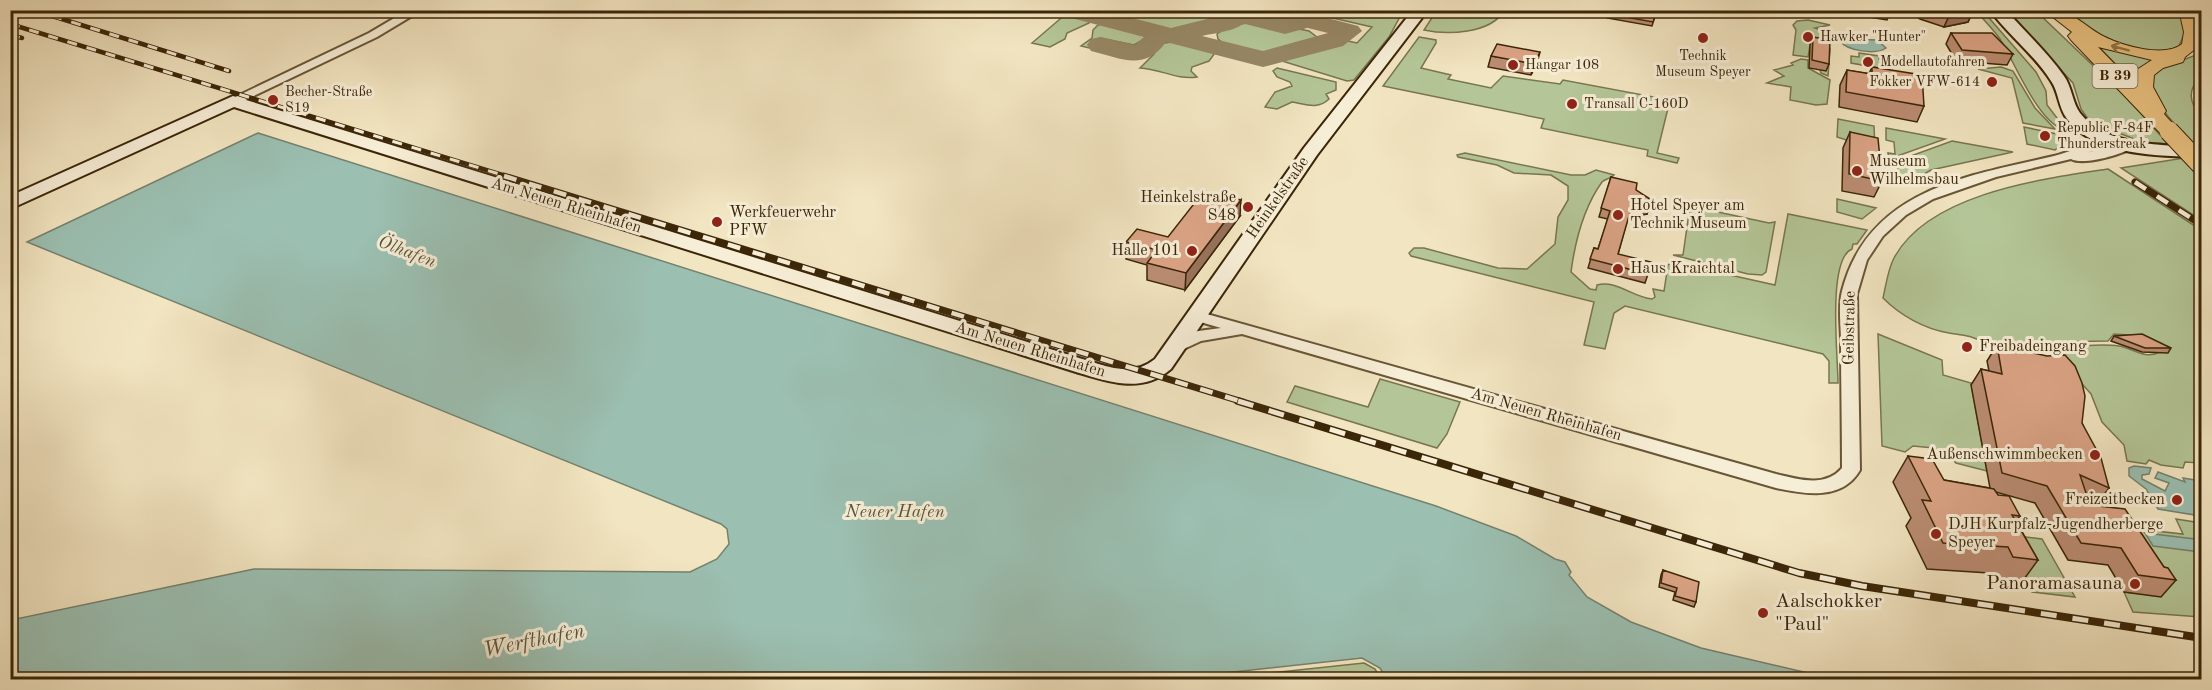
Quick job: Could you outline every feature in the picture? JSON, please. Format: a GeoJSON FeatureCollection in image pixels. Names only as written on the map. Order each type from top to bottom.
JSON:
{"type":"FeatureCollection","features":[{"type":"Feature","properties":{"kind":"main road","name":"B 39"},"geometry":{"type":"LineString","coordinates":[[2055,12],[2088,35],[2110,45],[2150,54],[2186,51],[2191,46],[2193,18]]}},
{"type":"Feature","properties":{"kind":"main road","name":"B 39"},"geometry":{"type":"LineString","coordinates":[[2055,12],[2202,166]]}},
{"type":"Feature","properties":{"kind":"main road"},"geometry":{"type":"LineString","coordinates":[[2165,128],[2144,87],[2145,73],[2157,64],[2192,53],[2198,48],[2193,18]]}},
{"type":"Feature","properties":{"kind":"street"},"geometry":{"type":"LineString","coordinates":[[10,203],[373,35],[417,10]]}},
{"type":"Feature","properties":{"kind":"street","name":"Heinkelstraße"},"geometry":{"type":"LineString","coordinates":[[1133,377],[1150,374],[1158,369],[1319,140],[1421,10]]}},
{"type":"Feature","properties":{"kind":"street"},"geometry":{"type":"LineString","coordinates":[[1997,10],[2057,77],[2084,136],[2083,150]]}},
{"type":"Feature","properties":{"kind":"street","name":"Am Neuen Rheinhafen"},"geometry":{"type":"LineString","coordinates":[[233,101],[1084,367],[1118,376],[1133,377]]}},
{"type":"Feature","properties":{"kind":"street"},"geometry":{"type":"LineString","coordinates":[[2073,116],[2090,130],[2122,142]]}},
{"type":"Feature","properties":{"kind":"street","name":"Geibstraße"},"geometry":{"type":"LineString","coordinates":[[1839,483],[1851,470],[1849,294],[1854,269],[1864,249],[1894,215],[1931,195],[1980,178],[2061,158],[2098,142],[2122,142],[2202,152]]}},
{"type":"Feature","properties":{"kind":"street","name":"Geibstraße"},"geometry":{"type":"LineString","coordinates":[[2061,158],[2092,157],[2122,142]]}},
{"type":"Feature","properties":{"kind":"street","name":"Am Neuen Rheinhafen"},"geometry":{"type":"LineString","coordinates":[[1196,315],[1776,481],[1815,486],[1839,483]]}},
{"type":"Feature","properties":{"kind":"street","name":"Am Neuen Rheinhafen"},"geometry":{"type":"LineString","coordinates":[[1173,349],[1186,341],[1212,333],[1254,333]]}},
{"type":"Feature","properties":{"kind":"green space"},"geometry":{"type":"Polygon","coordinates":[[[1217,10],[1218,18],[1196,27],[1182,29],[1142,25],[1129,21],[1117,11],[1217,10]]]}},
{"type":"Feature","properties":{"kind":"green space"},"geometry":{"type":"Polygon","coordinates":[[[1403,10],[1389,37],[1354,80],[1347,81],[1282,61],[1348,41],[1357,43],[1372,27],[1302,11],[1403,10]]]}},
{"type":"Feature","properties":{"kind":"green space"},"geometry":{"type":"Polygon","coordinates":[[[1437,10],[1504,11],[1489,24],[1467,31],[1424,30],[1437,10]]]}},
{"type":"Feature","properties":{"kind":"green space"},"geometry":{"type":"Polygon","coordinates":[[[1976,11],[1983,11],[2036,72],[2046,91],[2047,105],[2067,131],[2056,126],[2046,117],[2028,91],[2000,39],[1976,11]]]}},
{"type":"Feature","properties":{"kind":"green space"},"geometry":{"type":"Polygon","coordinates":[[[2004,11],[2036,11],[2129,100],[2168,144],[2142,142],[2090,122],[2081,109],[2073,83],[2004,11]]]}},
{"type":"Feature","properties":{"kind":"green space"},"geometry":{"type":"Polygon","coordinates":[[[2063,11],[2178,11],[2184,16],[2185,32],[2179,46],[2160,51],[2139,51],[2109,43],[2086,30],[2063,11]]]}},
{"type":"Feature","properties":{"kind":"green space"},"geometry":{"type":"Polygon","coordinates":[[[1067,13],[1089,18],[1089,23],[1067,33],[1065,39],[1050,47],[1032,43],[1067,13]]]}},
{"type":"Feature","properties":{"kind":"green space"},"geometry":{"type":"Polygon","coordinates":[[[1808,20],[1830,25],[1815,28],[1831,34],[1826,40],[1830,49],[1828,76],[1820,70],[1827,48],[1810,45],[1808,57],[1793,55],[1796,30],[1793,25],[1797,21],[1808,20]]]}},
{"type":"Feature","properties":{"kind":"green space"},"geometry":{"type":"Polygon","coordinates":[[[1259,21],[1309,31],[1318,38],[1299,49],[1285,52],[1239,49],[1218,39],[1217,34],[1229,26],[1259,21]]]}},
{"type":"Feature","properties":{"kind":"green space"},"geometry":{"type":"Polygon","coordinates":[[[1108,23],[1142,33],[1146,38],[1134,45],[1101,38],[1089,48],[1081,46],[1092,38],[1093,30],[1098,25],[1108,23]]]}},
{"type":"Feature","properties":{"kind":"green space"},"geometry":{"type":"Polygon","coordinates":[[[1419,37],[1436,40],[1421,68],[1451,75],[1448,79],[1491,88],[1503,76],[1560,84],[1563,80],[1670,100],[1657,153],[1679,158],[1677,163],[1647,156],[1648,150],[1541,128],[1544,119],[1383,86],[1419,37]]]}},
{"type":"Feature","properties":{"kind":"green space"},"geometry":{"type":"Polygon","coordinates":[[[1178,41],[1215,53],[1209,61],[1192,67],[1191,71],[1197,77],[1182,77],[1140,68],[1154,54],[1158,44],[1178,41]]]}},
{"type":"Feature","properties":{"kind":"green space"},"geometry":{"type":"Polygon","coordinates":[[[2094,42],[2156,57],[2139,70],[2137,86],[2094,42]]]}},
{"type":"Feature","properties":{"kind":"green space","name":"Modellautofahren"},"geometry":{"type":"Polygon","coordinates":[[[1859,53],[1879,56],[1879,59],[1884,60],[1885,69],[1851,63],[1851,56],[1859,57],[1859,53]]]}},
{"type":"Feature","properties":{"kind":"green space"},"geometry":{"type":"Polygon","coordinates":[[[2201,53],[2201,79],[2193,87],[2191,96],[2194,106],[2201,114],[2201,145],[2195,145],[2162,109],[2151,83],[2154,71],[2201,53]]]}},
{"type":"Feature","properties":{"kind":"green space"},"geometry":{"type":"Polygon","coordinates":[[[1801,59],[1808,60],[1808,68],[1830,80],[1827,104],[1816,105],[1790,100],[1791,87],[1767,83],[1784,76],[1774,70],[1793,65],[1791,63],[1801,59]]]}},
{"type":"Feature","properties":{"kind":"green space"},"geometry":{"type":"Polygon","coordinates":[[[2001,67],[2013,71],[2035,108],[2055,129],[2023,123],[2012,78],[1978,69],[2001,67]]]}},
{"type":"Feature","properties":{"kind":"green space"},"geometry":{"type":"Polygon","coordinates":[[[1277,68],[1336,82],[1336,90],[1326,94],[1329,99],[1320,104],[1292,102],[1277,109],[1265,107],[1275,92],[1292,86],[1290,82],[1277,77],[1273,71],[1277,68]]]}},
{"type":"Feature","properties":{"kind":"green space"},"geometry":{"type":"Polygon","coordinates":[[[1838,119],[1874,126],[1875,149],[1837,137],[1838,119]]]}},
{"type":"Feature","properties":{"kind":"green space"},"geometry":{"type":"Polygon","coordinates":[[[2024,127],[2057,134],[2066,140],[2055,150],[2027,144],[2024,127]]]}},
{"type":"Feature","properties":{"kind":"green space"},"geometry":{"type":"Polygon","coordinates":[[[1886,128],[1945,139],[1889,159],[1888,153],[1895,154],[1894,142],[1886,140],[1886,128]]]}},
{"type":"Feature","properties":{"kind":"green space"},"geometry":{"type":"Polygon","coordinates":[[[1952,141],[2013,152],[1931,170],[1912,181],[1898,178],[1897,161],[1952,141]]]}},
{"type":"Feature","properties":{"kind":"green space"},"geometry":{"type":"Polygon","coordinates":[[[1465,153],[1571,175],[1585,175],[1596,170],[1614,175],[1602,182],[1590,202],[1575,249],[1571,272],[1590,289],[1596,290],[1597,285],[1611,285],[1652,299],[1655,297],[1653,289],[1664,291],[1668,265],[1672,262],[1775,285],[1788,214],[1867,230],[1857,244],[1853,244],[1839,270],[1836,310],[1838,383],[1829,383],[1829,361],[1823,354],[1625,306],[1614,313],[1605,349],[1584,345],[1594,302],[1411,256],[1409,253],[1414,248],[1424,248],[1498,268],[1527,269],[1555,244],[1558,217],[1568,200],[1568,186],[1551,175],[1514,173],[1497,165],[1457,155],[1465,153]]]}},
{"type":"Feature","properties":{"kind":"green space"},"geometry":{"type":"Polygon","coordinates":[[[2184,158],[2201,176],[2201,220],[2121,168],[2184,158]]]}},
{"type":"Feature","properties":{"kind":"green space"},"geometry":{"type":"Polygon","coordinates":[[[2108,169],[2201,230],[2201,463],[2185,462],[2183,468],[2161,465],[2149,460],[2146,464],[2127,461],[2124,445],[2102,422],[2091,394],[2050,348],[2111,345],[2149,355],[2160,352],[2145,336],[2114,334],[2108,341],[1984,343],[1971,337],[1922,325],[1897,310],[1883,298],[1894,258],[1911,236],[1933,218],[1960,204],[2021,184],[2108,169]]]}},
{"type":"Feature","properties":{"kind":"green space"},"geometry":{"type":"Polygon","coordinates":[[[1837,199],[1876,208],[1862,219],[1837,212],[1837,199]]]}},
{"type":"Feature","properties":{"kind":"green space"},"geometry":{"type":"Polygon","coordinates":[[[1690,206],[1769,223],[1775,222],[1766,272],[1762,275],[1748,274],[1673,255],[1683,255],[1690,206]]]}},
{"type":"Feature","properties":{"kind":"green space"},"geometry":{"type":"Polygon","coordinates":[[[1878,334],[1942,360],[1943,375],[1971,383],[1987,471],[1956,463],[1947,454],[1934,448],[1913,446],[1905,452],[1882,446],[1878,334]]]}},
{"type":"Feature","properties":{"kind":"green space"},"geometry":{"type":"Polygon","coordinates":[[[1380,379],[1460,402],[1447,434],[1437,448],[1287,402],[1295,386],[1368,407],[1380,379]]]}},
{"type":"Feature","properties":{"kind":"green space"},"geometry":{"type":"Polygon","coordinates":[[[2176,519],[2201,523],[2201,617],[2133,612],[2124,592],[2161,596],[2111,526],[2183,534],[2176,519]]]}},
{"type":"Feature","properties":{"kind":"green space"},"geometry":{"type":"Polygon","coordinates":[[[2001,534],[2042,539],[2075,597],[2032,592],[2001,534]]]}},
{"type":"Feature","properties":{"kind":"green space"},"geometry":{"type":"Polygon","coordinates":[[[1364,663],[1375,669],[1381,679],[1214,679],[1364,663]]]}},
{"type":"Feature","properties":{"kind":"water"},"geometry":{"type":"Polygon","coordinates":[[[1845,39],[1877,40],[1886,48],[1876,51],[1855,49],[1840,41],[1845,39]]]}},
{"type":"Feature","properties":{"kind":"water","name":"Neuer Hafen"},"geometry":{"type":"Polygon","coordinates":[[[258,133],[1436,506],[1516,536],[1555,559],[1565,562],[1571,572],[1569,575],[1587,597],[1631,622],[1701,648],[1834,679],[1387,680],[1380,668],[1362,658],[1160,680],[11,679],[11,620],[254,569],[690,572],[717,559],[729,544],[727,529],[721,524],[27,242],[258,133]]]}},
{"type":"Feature","properties":{"kind":"water","name":"Freizeitbecken"},"geometry":{"type":"Polygon","coordinates":[[[2134,466],[2151,468],[2149,474],[2142,475],[2142,479],[2165,491],[2169,483],[2155,478],[2158,472],[2185,482],[2183,478],[2201,481],[2201,516],[2158,509],[2146,489],[2129,476],[2129,468],[2134,466]]]}},
{"type":"Feature","properties":{"kind":"water"},"geometry":{"type":"Polygon","coordinates":[[[2145,533],[2195,539],[2201,552],[2153,546],[2145,533]]]}},
{"type":"Feature","properties":{"kind":"building"},"geometry":{"type":"Polygon","coordinates":[[[1609,10],[1657,10],[1653,22],[1608,14],[1609,10]]]}},
{"type":"Feature","properties":{"kind":"building"},"geometry":{"type":"Polygon","coordinates":[[[1933,10],[1972,10],[1973,11],[1949,16],[1933,10]]]}},
{"type":"Feature","properties":{"kind":"building"},"geometry":{"type":"Polygon","coordinates":[[[1951,33],[1992,33],[2013,54],[1962,50],[1951,33]]]}},
{"type":"Feature","properties":{"kind":"building"},"geometry":{"type":"Polygon","coordinates":[[[1813,37],[1830,40],[1829,64],[1812,60],[1813,37]]]}},
{"type":"Feature","properties":{"kind":"building"},"geometry":{"type":"Polygon","coordinates":[[[1497,44],[1540,52],[1534,64],[1491,56],[1497,44]]]}},
{"type":"Feature","properties":{"kind":"building"},"geometry":{"type":"Polygon","coordinates":[[[1872,67],[1922,75],[1924,106],[1846,92],[1847,70],[1872,74],[1872,67]]]}},
{"type":"Feature","properties":{"kind":"building"},"geometry":{"type":"Polygon","coordinates":[[[1850,132],[1878,138],[1882,181],[1849,174],[1850,132]]]}},
{"type":"Feature","properties":{"kind":"building"},"geometry":{"type":"Polygon","coordinates":[[[1611,177],[1637,183],[1636,190],[1650,199],[1645,201],[1650,205],[1631,209],[1618,254],[1651,262],[1648,274],[1590,259],[1594,248],[1598,249],[1610,211],[1601,208],[1611,177]]]}},
{"type":"Feature","properties":{"kind":"building"},"geometry":{"type":"Polygon","coordinates":[[[1204,191],[1241,200],[1186,273],[1147,263],[1157,250],[1126,242],[1137,229],[1168,237],[1204,191]]]}},
{"type":"Feature","properties":{"kind":"building"},"geometry":{"type":"Polygon","coordinates":[[[2142,334],[2171,348],[2145,348],[2114,336],[2142,334]]]}},
{"type":"Feature","properties":{"kind":"building"},"geometry":{"type":"Polygon","coordinates":[[[1997,345],[2047,356],[2065,355],[2075,366],[2085,396],[2082,423],[2101,458],[2109,488],[2080,475],[2090,505],[2125,509],[2164,567],[2168,568],[2176,580],[2138,575],[2121,548],[2081,543],[2047,486],[2002,473],[1981,369],[2002,374],[1997,345]]]}},
{"type":"Feature","properties":{"kind":"building"},"geometry":{"type":"Polygon","coordinates":[[[1908,456],[1932,459],[1944,480],[1994,489],[1998,495],[2009,496],[2020,516],[2012,515],[2038,560],[2013,557],[2008,547],[1943,543],[1922,500],[1931,501],[1908,456]]]}},
{"type":"Feature","properties":{"kind":"building"},"geometry":{"type":"Polygon","coordinates":[[[1663,570],[1699,582],[1696,602],[1675,596],[1677,588],[1661,583],[1663,570]]]}},
{"type":"Feature","properties":{"kind":"taxiway"},"geometry":{"type":"LineString","coordinates":[[1069,10],[1263,59],[1334,41],[1349,31],[1285,15]]}},
{"type":"Feature","properties":{"kind":"taxiway"},"geometry":{"type":"LineString","coordinates":[[1177,34],[1232,21],[1239,16],[1240,10]]}},
{"type":"Feature","properties":{"kind":"taxiway"},"geometry":{"type":"LineString","coordinates":[[1100,45],[1140,54],[1154,41]]}},
{"type":"Feature","properties":{"kind":"runway"},"geometry":{"type":"LineString","coordinates":[[1263,10],[1285,15]]}},
{"type":"Feature","properties":{"kind":"railway"},"geometry":{"type":"LineString","coordinates":[[33,10],[229,71]]}},
{"type":"Feature","properties":{"kind":"railway"},"geometry":{"type":"LineString","coordinates":[[10,24],[509,177]]}},
{"type":"Feature","properties":{"kind":"railway"},"geometry":{"type":"LineString","coordinates":[[10,35],[22,38]]}},
{"type":"Feature","properties":{"kind":"railway"},"geometry":{"type":"LineString","coordinates":[[504,176],[1243,402]]}},
{"type":"Feature","properties":{"kind":"railway"},"geometry":{"type":"LineString","coordinates":[[2135,182],[2202,225]]}},
{"type":"Feature","properties":{"kind":"railway"},"geometry":{"type":"LineString","coordinates":[[1238,401],[1799,573],[1862,586],[2202,638]]}},
{"type":"Feature","properties":{"kind":"place","name":"Hawker \"Hunter\""},"geometry":{"type":"Point","coordinates":[1808,37]}},
{"type":"Feature","properties":{"kind":"place","name":"Technik Museum Speyer"},"geometry":{"type":"Point","coordinates":[1703,38]}},
{"type":"Feature","properties":{"kind":"place","name":"Modellautofahren"},"geometry":{"type":"Point","coordinates":[1868,62]}},
{"type":"Feature","properties":{"kind":"place","name":"Hangar 108"},"geometry":{"type":"Point","coordinates":[1513,65]}},
{"type":"Feature","properties":{"kind":"place","name":"Fokker VFW-614"},"geometry":{"type":"Point","coordinates":[1992,82]}},
{"type":"Feature","properties":{"kind":"place","name":"Becher-Straße S19"},"geometry":{"type":"Point","coordinates":[273,100]}},
{"type":"Feature","properties":{"kind":"place","name":"Transall C-160D"},"geometry":{"type":"Point","coordinates":[1572,104]}},
{"type":"Feature","properties":{"kind":"place","name":"Republic F-84F Thunderstreak"},"geometry":{"type":"Point","coordinates":[2045,136]}},
{"type":"Feature","properties":{"kind":"place","name":"Museum Wilhelmsbau"},"geometry":{"type":"Point","coordinates":[1857,171]}},
{"type":"Feature","properties":{"kind":"place","name":"Heinkelstraße S48"},"geometry":{"type":"Point","coordinates":[1248,207]}},
{"type":"Feature","properties":{"kind":"place","name":"Hotel Speyer am Technik Museum"},"geometry":{"type":"Point","coordinates":[1618,215]}},
{"type":"Feature","properties":{"kind":"place","name":"Werkfeuerwehr PFW"},"geometry":{"type":"Point","coordinates":[717,222]}},
{"type":"Feature","properties":{"kind":"place","name":"Halle 101"},"geometry":{"type":"Point","coordinates":[1192,251]}},
{"type":"Feature","properties":{"kind":"place","name":"Haus Kraichtal"},"geometry":{"type":"Point","coordinates":[1618,269]}},
{"type":"Feature","properties":{"kind":"place","name":"Freibadeingang"},"geometry":{"type":"Point","coordinates":[1967,347]}},
{"type":"Feature","properties":{"kind":"place","name":"Außenschwimmbecken"},"geometry":{"type":"Point","coordinates":[2095,455]}},
{"type":"Feature","properties":{"kind":"place","name":"Freizeitbecken"},"geometry":{"type":"Point","coordinates":[2177,500]}},
{"type":"Feature","properties":{"kind":"place","name":"DJH Kurpfalz-Jugendherberge Speyer"},"geometry":{"type":"Point","coordinates":[1936,534]}},
{"type":"Feature","properties":{"kind":"place","name":"Panoramasauna"},"geometry":{"type":"Point","coordinates":[2135,584]}},
{"type":"Feature","properties":{"kind":"place","name":"Aalschokker \"Paul\""},"geometry":{"type":"Point","coordinates":[1763,613]}},
{"type":"Feature","properties":{"kind":"water label","name":"Ölhafen"},"geometry":{"type":"Point","coordinates":[407,252]}},
{"type":"Feature","properties":{"kind":"water label","name":"Werfthafen"},"geometry":{"type":"Point","coordinates":[534,641]}}]}
